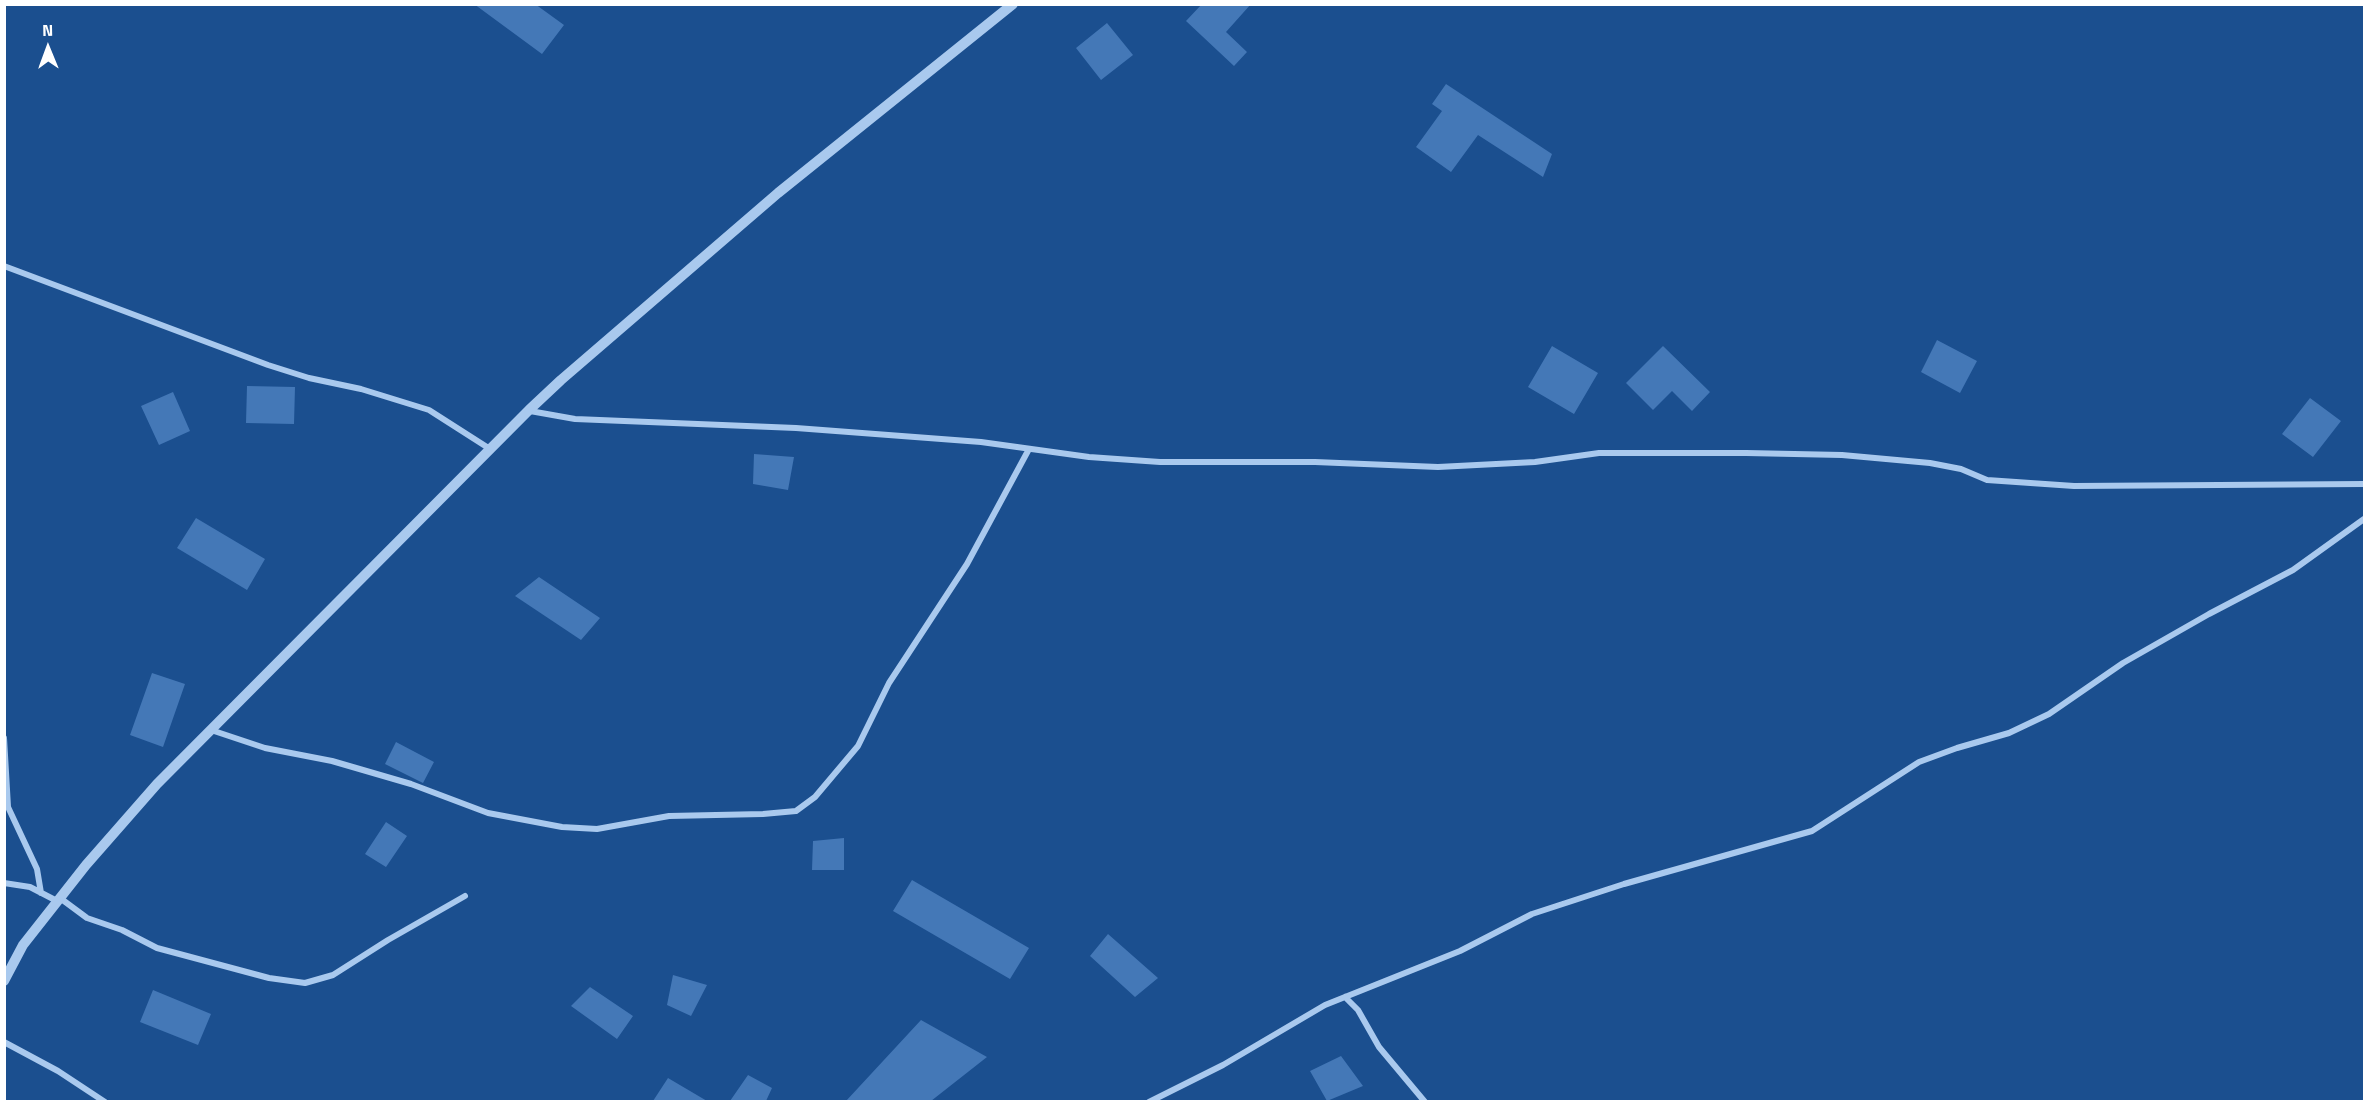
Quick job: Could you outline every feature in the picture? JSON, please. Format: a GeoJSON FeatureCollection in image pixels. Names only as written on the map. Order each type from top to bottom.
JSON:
{"type":"FeatureCollection","features":[{"type":"Feature","properties":{"kind":"street"},"geometry":{"type":"LineString","coordinates":[[4,981],[23,945],[157,783],[529,410],[778,193],[1013,4]]}},
{"type":"Feature","properties":{"kind":"street"},"geometry":{"type":"LineString","coordinates":[[4,266],[268,365],[309,378],[361,389],[429,410],[491,450]]}},
{"type":"Feature","properties":{"kind":"street"},"geometry":{"type":"LineString","coordinates":[[529,410],[575,419],[796,428],[981,442],[1089,457],[1160,462],[1315,462],[1438,467],[1535,462],[1599,453],[1842,455],[1930,463],[1960,469],[1987,480],[2074,486],[2364,484]]}},
{"type":"Feature","properties":{"kind":"street"},"geometry":{"type":"LineString","coordinates":[[211,730],[265,748],[332,761],[411,784],[488,813],[562,827],[597,829],[669,816],[796,811],[815,797],[858,746],[890,683],[967,564],[1029,449]]}},
{"type":"Feature","properties":{"kind":"street"},"geometry":{"type":"LineString","coordinates":[[1149,1101],[1223,1065],[1325,1005],[1460,951],[1532,914],[1624,884],[1812,831],[1919,762],[2009,733],[2049,714],[2123,663],[2293,570],[2364,519]]}},
{"type":"Feature","properties":{"kind":"street"},"geometry":{"type":"LineString","coordinates":[[4,738],[8,807],[37,869],[42,893]]}},
{"type":"Feature","properties":{"kind":"street"},"geometry":{"type":"LineString","coordinates":[[4,883],[30,887],[59,899],[87,918],[122,930],[158,948],[269,978],[305,982],[333,975],[465,896]]}},
{"type":"Feature","properties":{"kind":"street"},"geometry":{"type":"LineString","coordinates":[[1345,997],[1358,1010],[1379,1047],[1425,1101]]}},
{"type":"Feature","properties":{"kind":"street"},"geometry":{"type":"LineString","coordinates":[[4,1042],[58,1071],[105,1101]]}},
{"type":"Feature","properties":{"kind":"building"},"geometry":{"type":"Polygon","coordinates":[[[474,4],[535,4],[564,25],[542,54],[474,4]]]}},
{"type":"Feature","properties":{"kind":"building"},"geometry":{"type":"Polygon","coordinates":[[[1202,4],[1251,4],[1226,32],[1247,52],[1234,66],[1186,21],[1202,4]]]}},
{"type":"Feature","properties":{"kind":"building"},"geometry":{"type":"Polygon","coordinates":[[[1107,23],[1133,55],[1101,80],[1076,48],[1107,23]]]}},
{"type":"Feature","properties":{"kind":"building"},"geometry":{"type":"Polygon","coordinates":[[[1446,84],[1552,154],[1543,177],[1478,135],[1451,172],[1416,147],[1442,111],[1432,104],[1446,84]]]}},
{"type":"Feature","properties":{"kind":"building"},"geometry":{"type":"Polygon","coordinates":[[[1937,340],[1977,361],[1960,393],[1921,372],[1937,340]]]}},
{"type":"Feature","properties":{"kind":"building"},"geometry":{"type":"Polygon","coordinates":[[[1552,346],[1598,373],[1574,414],[1528,387],[1552,346]]]}},
{"type":"Feature","properties":{"kind":"building"},"geometry":{"type":"Polygon","coordinates":[[[1663,346],[1710,392],[1692,411],[1672,391],[1653,410],[1626,383],[1663,346]]]}},
{"type":"Feature","properties":{"kind":"building"},"geometry":{"type":"Polygon","coordinates":[[[247,386],[295,387],[294,424],[246,423],[247,386]]]}},
{"type":"Feature","properties":{"kind":"building"},"geometry":{"type":"Polygon","coordinates":[[[173,392],[190,431],[159,445],[141,406],[173,392]]]}},
{"type":"Feature","properties":{"kind":"building"},"geometry":{"type":"Polygon","coordinates":[[[2310,398],[2341,421],[2313,457],[2282,434],[2310,398]]]}},
{"type":"Feature","properties":{"kind":"building"},"geometry":{"type":"Polygon","coordinates":[[[754,454],[794,457],[788,490],[753,484],[754,454]]]}},
{"type":"Feature","properties":{"kind":"building"},"geometry":{"type":"Polygon","coordinates":[[[196,518],[265,559],[247,590],[177,548],[196,518]]]}},
{"type":"Feature","properties":{"kind":"building"},"geometry":{"type":"Polygon","coordinates":[[[539,577],[600,618],[581,640],[515,596],[539,577]]]}},
{"type":"Feature","properties":{"kind":"building"},"geometry":{"type":"Polygon","coordinates":[[[152,673],[185,684],[163,747],[130,735],[152,673]]]}},
{"type":"Feature","properties":{"kind":"building"},"geometry":{"type":"Polygon","coordinates":[[[396,742],[434,762],[423,783],[385,764],[396,742]]]}},
{"type":"Feature","properties":{"kind":"building"},"geometry":{"type":"Polygon","coordinates":[[[386,822],[407,836],[386,867],[365,854],[386,822]]]}},
{"type":"Feature","properties":{"kind":"building"},"geometry":{"type":"Polygon","coordinates":[[[844,838],[844,870],[812,870],[813,841],[844,838]]]}},
{"type":"Feature","properties":{"kind":"building"},"geometry":{"type":"Polygon","coordinates":[[[912,880],[1029,948],[1010,979],[893,911],[912,880]]]}},
{"type":"Feature","properties":{"kind":"building"},"geometry":{"type":"Polygon","coordinates":[[[1108,934],[1158,978],[1135,997],[1090,956],[1108,934]]]}},
{"type":"Feature","properties":{"kind":"building"},"geometry":{"type":"Polygon","coordinates":[[[673,975],[707,985],[691,1016],[667,1005],[673,975]]]}},
{"type":"Feature","properties":{"kind":"building"},"geometry":{"type":"Polygon","coordinates":[[[590,987],[633,1016],[617,1039],[571,1006],[590,987]]]}},
{"type":"Feature","properties":{"kind":"building"},"geometry":{"type":"Polygon","coordinates":[[[153,990],[211,1014],[198,1045],[140,1022],[153,990]]]}},
{"type":"Feature","properties":{"kind":"building"},"geometry":{"type":"Polygon","coordinates":[[[921,1020],[987,1057],[931,1101],[846,1101],[921,1020]]]}},
{"type":"Feature","properties":{"kind":"building"},"geometry":{"type":"Polygon","coordinates":[[[1341,1056],[1363,1086],[1327,1101],[1310,1071],[1341,1056]]]}},
{"type":"Feature","properties":{"kind":"building"},"geometry":{"type":"Polygon","coordinates":[[[748,1075],[772,1088],[766,1101],[730,1101],[748,1075]]]}},
{"type":"Feature","properties":{"kind":"building"},"geometry":{"type":"Polygon","coordinates":[[[668,1078],[707,1101],[653,1101],[668,1078]]]}}]}
